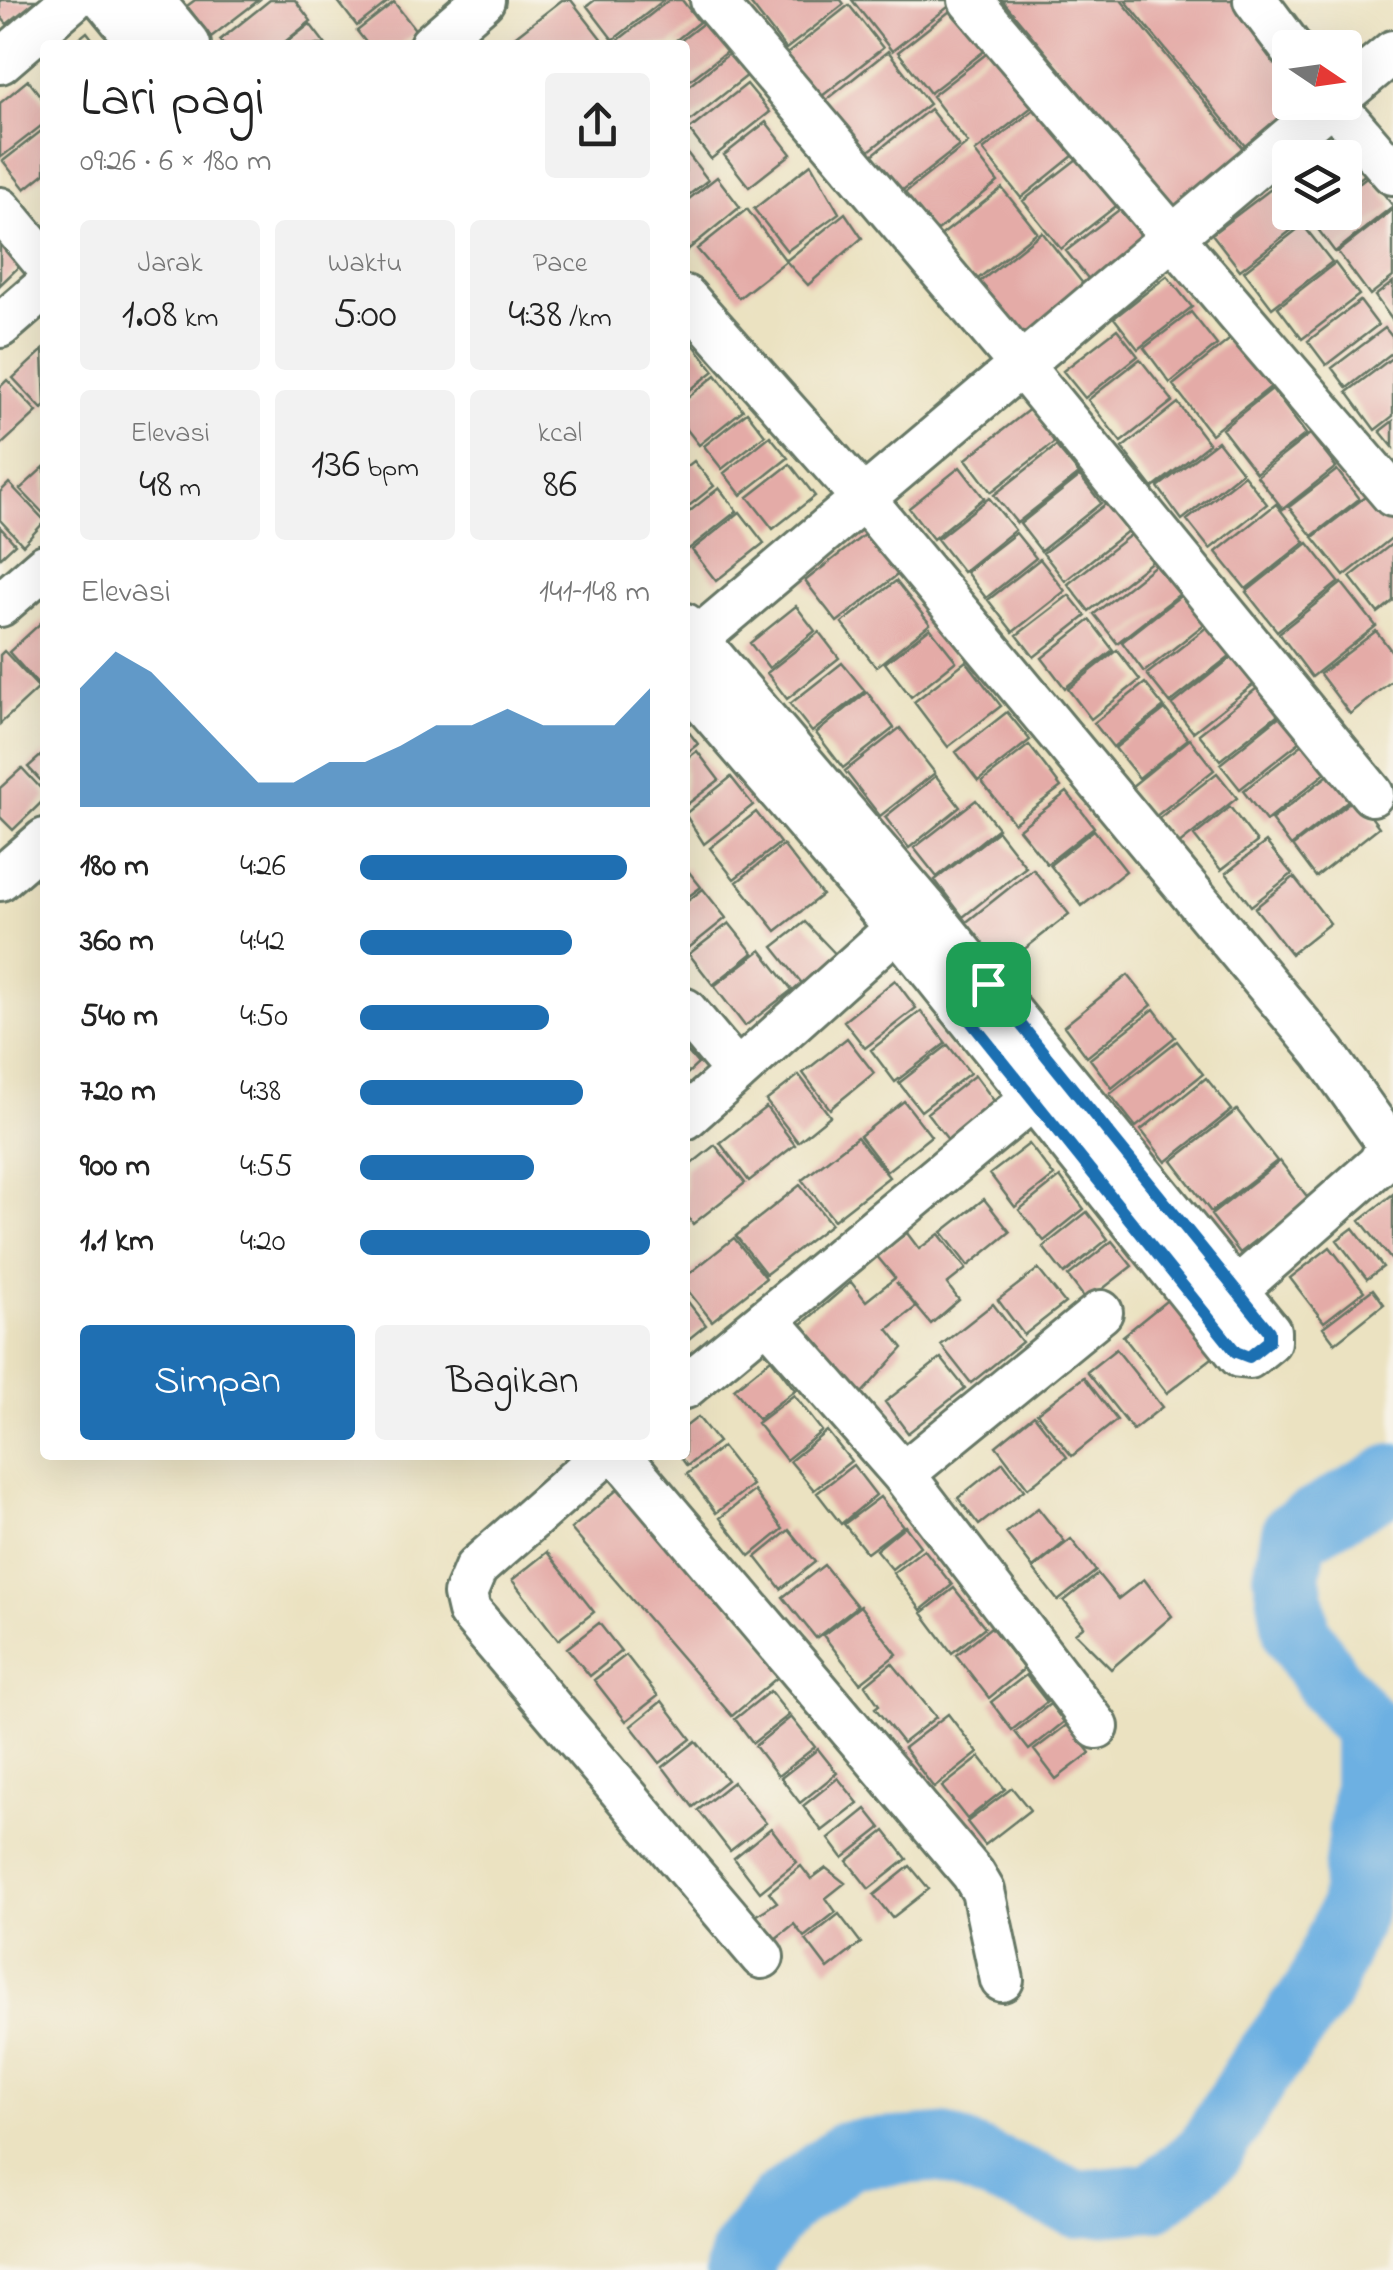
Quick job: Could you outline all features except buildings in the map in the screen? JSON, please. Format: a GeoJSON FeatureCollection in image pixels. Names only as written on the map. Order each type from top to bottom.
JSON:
{"type":"FeatureCollection","features":[{"type":"Feature","properties":{"kind":"street"},"geometry":{"type":"LineString","coordinates":[[0,62],[72,0]]}},
{"type":"Feature","properties":{"kind":"street"},"geometry":{"type":"LineString","coordinates":[[105,0],[138,40]]}},
{"type":"Feature","properties":{"kind":"street"},"geometry":{"type":"LineString","coordinates":[[152,0],[185,40]]}},
{"type":"Feature","properties":{"kind":"street"},"geometry":{"type":"LineString","coordinates":[[441,30],[484,0]]}},
{"type":"Feature","properties":{"kind":"street"},"geometry":{"type":"LineString","coordinates":[[712,0],[1021,365],[1372,794]]}},
{"type":"Feature","properties":{"kind":"street"},"geometry":{"type":"LineString","coordinates":[[970,0],[1393,495]]}},
{"type":"Feature","properties":{"kind":"street"},"geometry":{"type":"LineString","coordinates":[[1254,0],[1276,30]]}},
{"type":"Feature","properties":{"kind":"street"},"geometry":{"type":"LineString","coordinates":[[1362,78],[1393,52]]}},
{"type":"Feature","properties":{"kind":"street"},"geometry":{"type":"LineString","coordinates":[[1222,1302],[974,996],[691,632],[864,499],[1174,241],[1312,120]]}},
{"type":"Feature","properties":{"kind":"street"},"geometry":{"type":"LineString","coordinates":[[1347,120],[1393,174]]}},
{"type":"Feature","properties":{"kind":"street"},"geometry":{"type":"LineString","coordinates":[[0,209],[40,256]]}},
{"type":"Feature","properties":{"kind":"street"},"geometry":{"type":"LineString","coordinates":[[0,326],[40,291]]}},
{"type":"Feature","properties":{"kind":"street"},"geometry":{"type":"LineString","coordinates":[[690,303],[864,499],[1324,1054],[1385,1139],[1383,1160],[1351,1193],[1222,1302]]}},
{"type":"Feature","properties":{"kind":"street"},"geometry":{"type":"LineString","coordinates":[[0,604],[40,570]]}},
{"type":"Feature","properties":{"kind":"street"},"geometry":{"type":"LineString","coordinates":[[690,687],[897,928],[974,996],[1033,1098],[1222,1302]]}},
{"type":"Feature","properties":{"kind":"street"},"geometry":{"type":"LineString","coordinates":[[0,879],[40,844]]}},
{"type":"Feature","properties":{"kind":"street"},"geometry":{"type":"LineString","coordinates":[[690,1114],[897,928]]}},
{"type":"Feature","properties":{"kind":"street"},"geometry":{"type":"LineString","coordinates":[[690,1016],[738,1072]]}},
{"type":"Feature","properties":{"kind":"street"},"geometry":{"type":"LineString","coordinates":[[690,1384],[1033,1098]]}},
{"type":"Feature","properties":{"kind":"street"},"geometry":{"type":"LineString","coordinates":[[903,1474],[1101,1312]]}},
{"type":"Feature","properties":{"kind":"street"},"geometry":{"type":"LineString","coordinates":[[768,1319],[903,1474],[1098,1727]]}},
{"type":"Feature","properties":{"kind":"street"},"geometry":{"type":"LineString","coordinates":[[598,1460],[476,1568],[465,1594],[469,1611],[762,1956]]}},
{"type":"Feature","properties":{"kind":"street"},"geometry":{"type":"LineString","coordinates":[[623,1460],[973,1874],[983,1890],[1002,1980]]}},
{"type":"Feature","properties":{"kind":"waterway"},"geometry":{"type":"LineString","coordinates":[[739,2270],[744,2253],[782,2204],[849,2154],[943,2148],[1078,2204],[1154,2197],[1208,2153],[1257,2074],[1318,1991],[1353,1908],[1367,1786],[1367,1728],[1330,1685],[1297,1633],[1287,1575],[1295,1533],[1393,1478]]}},
{"type":"Feature","properties":{"kind":"route"},"geometry":{"type":"LineString","coordinates":[[988,984],[1269,1331],[1269,1341],[1249,1357],[1236,1352],[1168,1262],[960,1008],[988,984]]}}]}
